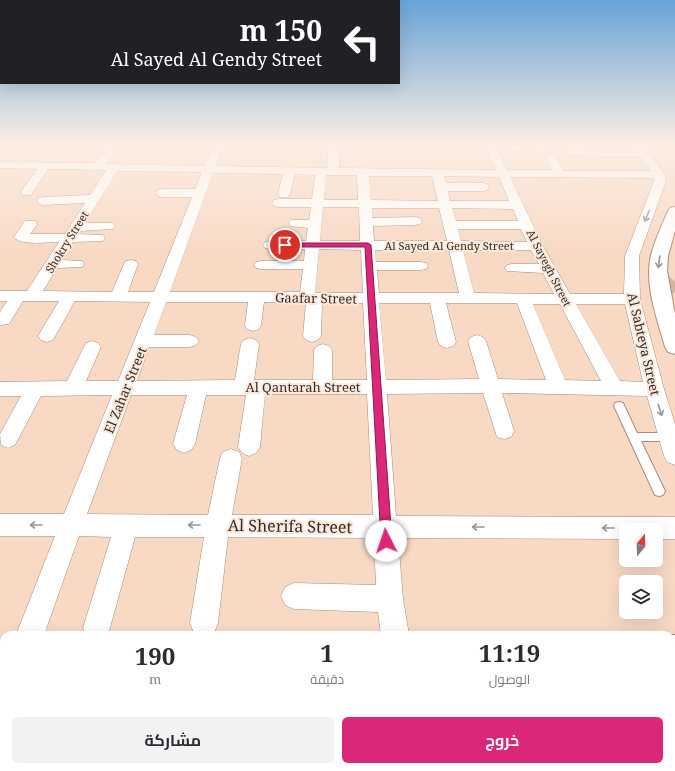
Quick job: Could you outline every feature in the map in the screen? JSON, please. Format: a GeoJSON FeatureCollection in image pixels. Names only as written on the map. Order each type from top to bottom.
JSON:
{"type":"FeatureCollection","features":[{"type":"Feature","properties":{"kind":"street"},"geometry":{"type":"LineString","coordinates":[[27,192],[35,181]]}},
{"type":"Feature","properties":{"kind":"street","name":"Shokry Street"},"geometry":{"type":"LineString","coordinates":[[3,320],[53,264],[105,181]]}},
{"type":"Feature","properties":{"kind":"street","name":"El Zahar Street"},"geometry":{"type":"LineString","coordinates":[[31,631],[205,181]]}},
{"type":"Feature","properties":{"kind":"street"},"geometry":{"type":"LineString","coordinates":[[287,181],[281,199],[318,203],[415,221]]}},
{"type":"Feature","properties":{"kind":"street"},"geometry":{"type":"LineString","coordinates":[[322,387],[311,298],[311,265],[318,203],[324,181]]}},
{"type":"Feature","properties":{"kind":"street"},"geometry":{"type":"LineString","coordinates":[[364,181],[390,599],[394,631]]}},
{"type":"Feature","properties":{"kind":"street"},"geometry":{"type":"LineString","coordinates":[[439,181],[468,298]]}},
{"type":"Feature","properties":{"kind":"street","name":"Al Sayegh Street"},"geometry":{"type":"LineString","coordinates":[[506,181],[548,269],[614,388]]}},
{"type":"Feature","properties":{"kind":"street","name":"Al Sabteya Street"},"geometry":{"type":"LineString","coordinates":[[659,181],[660,185],[632,256],[632,299],[654,389],[675,456]]}},
{"type":"Feature","properties":{"kind":"street"},"geometry":{"type":"LineString","coordinates":[[441,187],[483,187]]}},
{"type":"Feature","properties":{"kind":"street"},"geometry":{"type":"LineString","coordinates":[[162,193],[200,193]]}},
{"type":"Feature","properties":{"kind":"street"},"geometry":{"type":"LineString","coordinates":[[43,201],[94,199]]}},
{"type":"Feature","properties":{"kind":"street"},"geometry":{"type":"LineString","coordinates":[[366,213],[445,205],[518,205]]}},
{"type":"Feature","properties":{"kind":"street"},"geometry":{"type":"LineString","coordinates":[[675,212],[660,250],[658,270],[671,320],[675,347]]}},
{"type":"Feature","properties":{"kind":"street"},"geometry":{"type":"LineString","coordinates":[[296,223],[315,224]]}},
{"type":"Feature","properties":{"kind":"street"},"geometry":{"type":"LineString","coordinates":[[30,224],[21,237],[22,238],[98,238]]}},
{"type":"Feature","properties":{"kind":"street"},"geometry":{"type":"LineString","coordinates":[[450,225],[527,225]]}},
{"type":"Feature","properties":{"kind":"street"},"geometry":{"type":"LineString","coordinates":[[77,226],[108,226]]}},
{"type":"Feature","properties":{"kind":"street","name":"Al Sayed Al Gendy Street"},"geometry":{"type":"LineString","coordinates":[[270,245],[536,246]]}},
{"type":"Feature","properties":{"kind":"street"},"geometry":{"type":"LineString","coordinates":[[53,264],[77,264]]}},
{"type":"Feature","properties":{"kind":"street"},"geometry":{"type":"LineString","coordinates":[[118,296],[131,264]]}},
{"type":"Feature","properties":{"kind":"street"},"geometry":{"type":"LineString","coordinates":[[261,265],[311,265]]}},
{"type":"Feature","properties":{"kind":"street"},"geometry":{"type":"LineString","coordinates":[[369,266],[421,266]]}},
{"type":"Feature","properties":{"kind":"street"},"geometry":{"type":"LineString","coordinates":[[512,268],[548,269]]}},
{"type":"Feature","properties":{"kind":"street","name":"Gaafar Street"},"geometry":{"type":"LineString","coordinates":[[0,296],[118,296],[160,298],[257,297],[371,299],[632,299]]}},
{"type":"Feature","properties":{"kind":"street"},"geometry":{"type":"LineString","coordinates":[[47,336],[70,296]]}},
{"type":"Feature","properties":{"kind":"street"},"geometry":{"type":"LineString","coordinates":[[253,325],[257,297]]}},
{"type":"Feature","properties":{"kind":"street"},"geometry":{"type":"LineString","coordinates":[[437,298],[448,342]]}},
{"type":"Feature","properties":{"kind":"street"},"geometry":{"type":"LineString","coordinates":[[523,299],[558,387]]}},
{"type":"Feature","properties":{"kind":"street"},"geometry":{"type":"LineString","coordinates":[[144,341],[190,341]]}},
{"type":"Feature","properties":{"kind":"street"},"geometry":{"type":"LineString","coordinates":[[477,341],[504,431]]}},
{"type":"Feature","properties":{"kind":"street"},"geometry":{"type":"LineString","coordinates":[[249,447],[250,344]]}},
{"type":"Feature","properties":{"kind":"street"},"geometry":{"type":"LineString","coordinates":[[73,389],[92,347]]}},
{"type":"Feature","properties":{"kind":"street","name":"Al Qantarah Street"},"geometry":{"type":"LineString","coordinates":[[0,389],[490,386],[654,389]]}},
{"type":"Feature","properties":{"kind":"street"},"geometry":{"type":"LineString","coordinates":[[184,444],[198,388]]}},
{"type":"Feature","properties":{"kind":"street"},"geometry":{"type":"LineString","coordinates":[[8,439],[35,389]]}},
{"type":"Feature","properties":{"kind":"street"},"geometry":{"type":"LineString","coordinates":[[204,623],[218,525],[230,458]]}},
{"type":"Feature","properties":{"kind":"street","name":"Al Sherifa Street"},"geometry":{"type":"LineString","coordinates":[[0,525],[675,528]]}},
{"type":"Feature","properties":{"kind":"street"},"geometry":{"type":"LineString","coordinates":[[97,628],[126,525]]}},
{"type":"Feature","properties":{"kind":"street"},"geometry":{"type":"LineString","coordinates":[[294,596],[390,599]]}},
{"type":"Feature","properties":{"kind":"lane"},"geometry":{"type":"LineString","coordinates":[[619,406],[658,491]]}},
{"type":"Feature","properties":{"kind":"lane"},"geometry":{"type":"LineString","coordinates":[[634,437],[669,437]]}},
{"type":"Feature","properties":{"kind":"tunnel"},"geometry":{"type":"LineString","coordinates":[[662,293],[675,280]]}},
{"type":"Feature","properties":{"kind":"route"},"geometry":{"type":"LineString","coordinates":[[285,245],[368,245],[386,541]]}}]}
